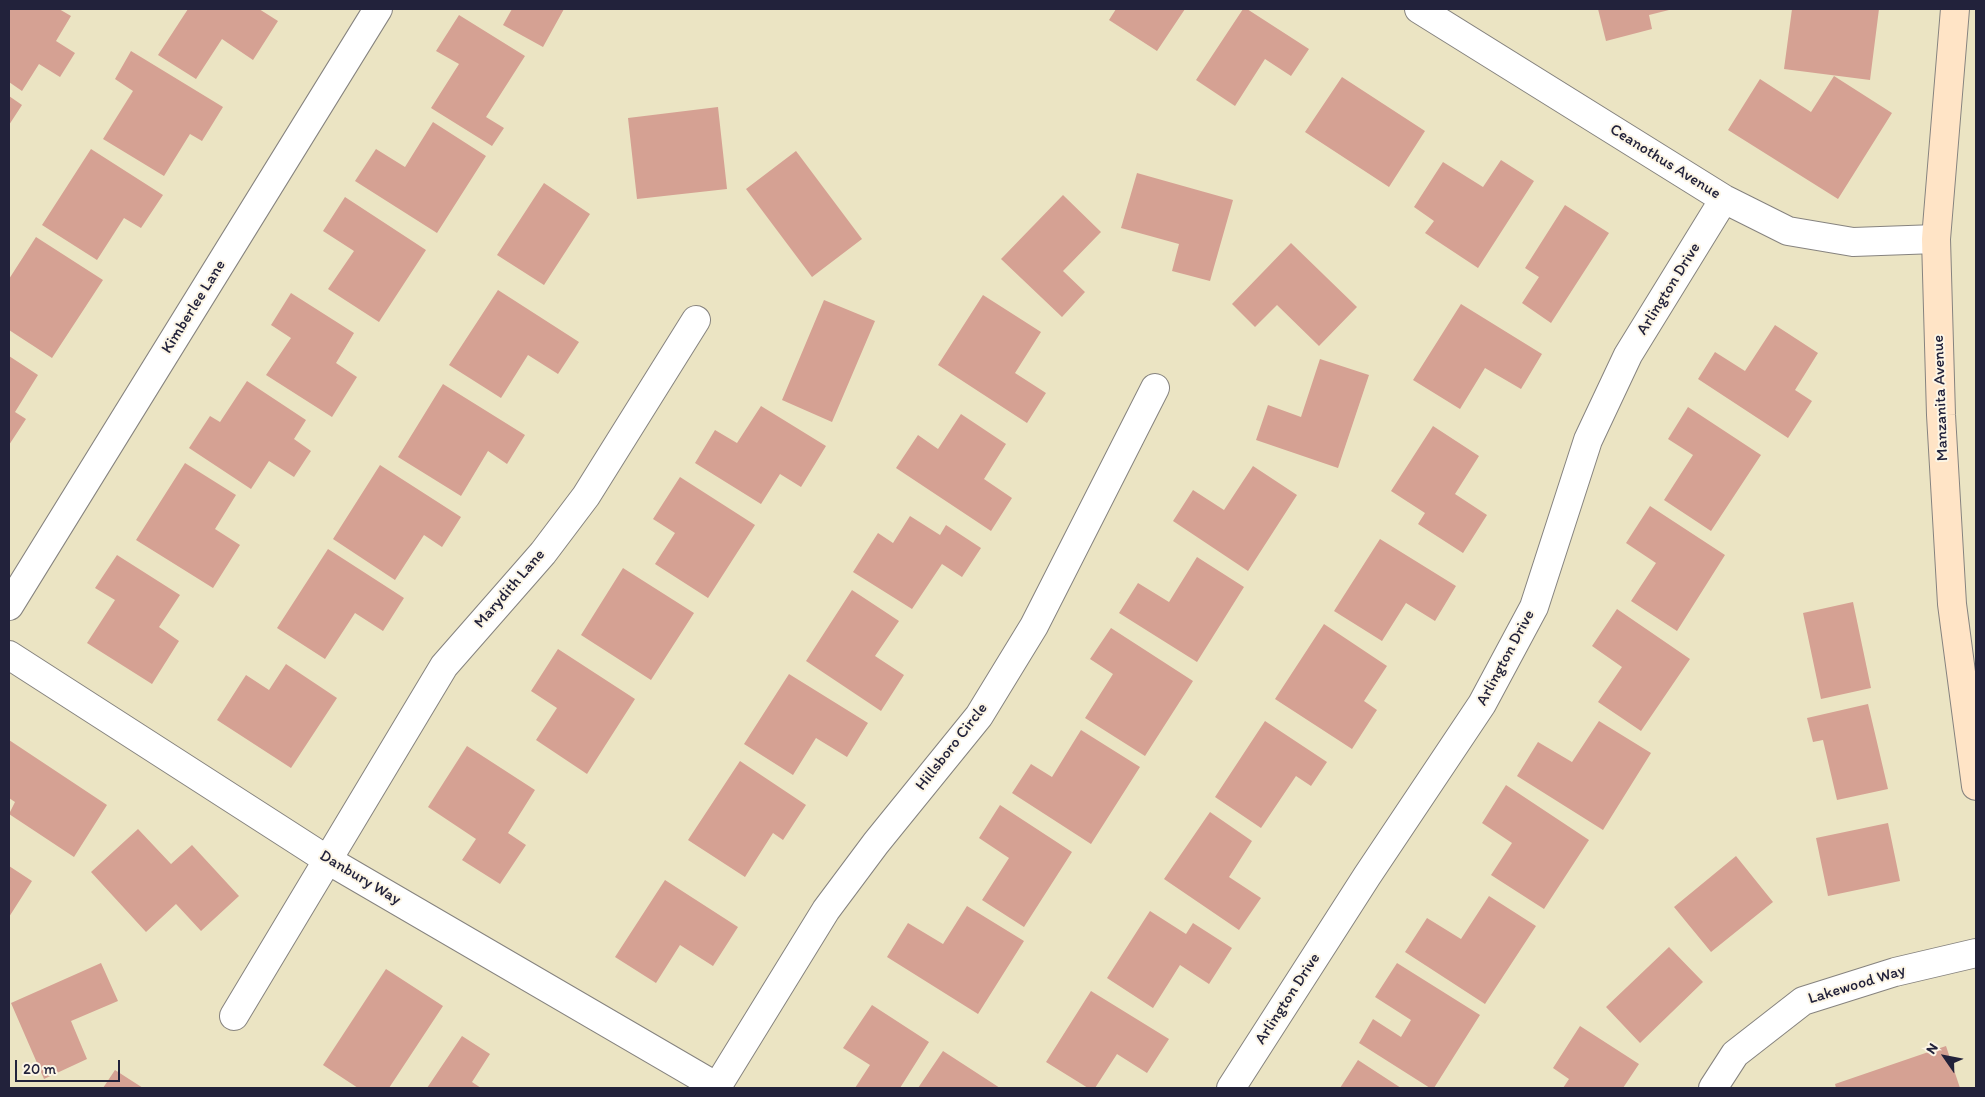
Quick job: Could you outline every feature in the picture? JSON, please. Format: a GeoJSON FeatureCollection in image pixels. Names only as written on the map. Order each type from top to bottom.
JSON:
{"type":"FeatureCollection","features":[{"type":"Feature","properties":{"kind":"street","name":"Kimberlee Lane"},"geometry":{"type":"LineString","coordinates":[[9,606],[378,9]]}},
{"type":"Feature","properties":{"kind":"street","name":"Ceanothus Avenue"},"geometry":{"type":"LineString","coordinates":[[1419,9],[1724,199],[1788,231],[1853,242],[1936,239]]}},
{"type":"Feature","properties":{"kind":"street","name":"Manzanita Avenue"},"geometry":{"type":"LineString","coordinates":[[1955,9],[1936,239],[1941,415],[1952,604],[1976,786]]}},
{"type":"Feature","properties":{"kind":"street","name":"Arlington Drive"},"geometry":{"type":"LineString","coordinates":[[1231,1088],[1367,876],[1482,704],[1534,608],[1588,440],[1628,354],[1724,199]]}},
{"type":"Feature","properties":{"kind":"street","name":"Marydith Lane"},"geometry":{"type":"LineString","coordinates":[[234,1016],[326,859],[444,666],[543,553],[586,496],[696,320]]}},
{"type":"Feature","properties":{"kind":"street","name":"Hillsboro Circle"},"geometry":{"type":"LineString","coordinates":[[718,1088],[826,910],[876,842],[979,716],[1034,626],[1155,388]]}},
{"type":"Feature","properties":{"kind":"street","name":"Danbury Way"},"geometry":{"type":"LineString","coordinates":[[9,655],[326,859],[718,1088]]}},
{"type":"Feature","properties":{"kind":"street","name":"Lakewood Way"},"geometry":{"type":"LineString","coordinates":[[1713,1088],[1735,1054],[1804,1001],[1895,972],[1976,953]]}},
{"type":"Feature","properties":{"kind":"building"},"geometry":{"type":"Polygon","coordinates":[[[9,9],[59,9],[71,16],[56,41],[75,53],[60,77],[39,64],[22,91],[9,82],[9,9]]]}},
{"type":"Feature","properties":{"kind":"building"},"geometry":{"type":"Polygon","coordinates":[[[188,9],[259,9],[278,21],[253,60],[222,39],[196,79],[158,55],[188,9]]]}},
{"type":"Feature","properties":{"kind":"building"},"geometry":{"type":"Polygon","coordinates":[[[512,9],[564,9],[543,47],[503,25],[512,9]]]}},
{"type":"Feature","properties":{"kind":"building"},"geometry":{"type":"Polygon","coordinates":[[[1116,9],[1185,9],[1157,51],[1109,20],[1116,9]]]}},
{"type":"Feature","properties":{"kind":"building"},"geometry":{"type":"Polygon","coordinates":[[[1243,9],[1247,9],[1309,49],[1291,76],[1265,59],[1235,106],[1196,80],[1243,9]]]}},
{"type":"Feature","properties":{"kind":"building"},"geometry":{"type":"Polygon","coordinates":[[[1598,9],[1673,9],[1649,15],[1652,29],[1606,41],[1598,9]]]}},
{"type":"Feature","properties":{"kind":"building"},"geometry":{"type":"Polygon","coordinates":[[[1792,9],[1879,9],[1870,80],[1784,69],[1792,9]]]}},
{"type":"Feature","properties":{"kind":"building"},"geometry":{"type":"Polygon","coordinates":[[[459,15],[525,56],[486,117],[504,128],[492,146],[431,108],[459,64],[436,51],[459,15]]]}},
{"type":"Feature","properties":{"kind":"building"},"geometry":{"type":"Polygon","coordinates":[[[131,51],[223,107],[202,141],[190,134],[164,176],[103,139],[133,91],[115,79],[131,51]]]}},
{"type":"Feature","properties":{"kind":"building"},"geometry":{"type":"Polygon","coordinates":[[[1834,76],[1892,113],[1838,199],[1728,130],[1760,79],[1811,112],[1834,76]]]}},
{"type":"Feature","properties":{"kind":"building"},"geometry":{"type":"Polygon","coordinates":[[[1342,77],[1425,131],[1389,187],[1305,132],[1342,77]]]}},
{"type":"Feature","properties":{"kind":"building"},"geometry":{"type":"Polygon","coordinates":[[[9,96],[22,105],[9,125],[9,96]]]}},
{"type":"Feature","properties":{"kind":"building"},"geometry":{"type":"Polygon","coordinates":[[[718,107],[727,189],[637,199],[628,118],[718,107]]]}},
{"type":"Feature","properties":{"kind":"building"},"geometry":{"type":"Polygon","coordinates":[[[433,122],[486,156],[437,233],[355,181],[376,149],[405,167],[433,122]]]}},
{"type":"Feature","properties":{"kind":"building"},"geometry":{"type":"Polygon","coordinates":[[[91,149],[163,195],[141,228],[124,218],[97,260],[42,225],[91,149]]]}},
{"type":"Feature","properties":{"kind":"building"},"geometry":{"type":"Polygon","coordinates":[[[796,151],[862,239],[812,277],[746,189],[796,151]]]}},
{"type":"Feature","properties":{"kind":"building"},"geometry":{"type":"Polygon","coordinates":[[[1501,160],[1534,181],[1478,268],[1425,233],[1434,221],[1414,207],[1443,162],[1483,187],[1501,160]]]}},
{"type":"Feature","properties":{"kind":"building"},"geometry":{"type":"Polygon","coordinates":[[[1137,173],[1233,200],[1210,281],[1172,271],[1179,244],[1121,228],[1137,173]]]}},
{"type":"Feature","properties":{"kind":"building"},"geometry":{"type":"Polygon","coordinates":[[[544,183],[590,214],[544,285],[497,255],[544,183]]]}},
{"type":"Feature","properties":{"kind":"building"},"geometry":{"type":"Polygon","coordinates":[[[1063,195],[1101,232],[1063,271],[1085,292],[1062,317],[1001,259],[1063,195]]]}},
{"type":"Feature","properties":{"kind":"building"},"geometry":{"type":"Polygon","coordinates":[[[345,197],[426,250],[379,322],[328,289],[354,251],[323,231],[345,197]]]}},
{"type":"Feature","properties":{"kind":"building"},"geometry":{"type":"Polygon","coordinates":[[[1565,205],[1609,233],[1551,323],[1522,303],[1539,277],[1525,268],[1565,205]]]}},
{"type":"Feature","properties":{"kind":"building"},"geometry":{"type":"Polygon","coordinates":[[[36,237],[103,280],[52,358],[9,330],[9,279],[36,237]]]}},
{"type":"Feature","properties":{"kind":"building"},"geometry":{"type":"Polygon","coordinates":[[[1291,243],[1357,307],[1319,346],[1277,305],[1255,327],[1232,304],[1291,243]]]}},
{"type":"Feature","properties":{"kind":"building"},"geometry":{"type":"Polygon","coordinates":[[[498,290],[579,342],[558,374],[528,355],[501,398],[449,365],[498,290]]]}},
{"type":"Feature","properties":{"kind":"building"},"geometry":{"type":"Polygon","coordinates":[[[291,293],[354,333],[336,363],[357,377],[332,417],[266,375],[291,338],[271,325],[291,293]]]}},
{"type":"Feature","properties":{"kind":"building"},"geometry":{"type":"Polygon","coordinates":[[[983,295],[1041,332],[1015,373],[1046,393],[1027,423],[938,365],[983,295]]]}},
{"type":"Feature","properties":{"kind":"building"},"geometry":{"type":"Polygon","coordinates":[[[824,300],[875,321],[832,422],[782,400],[824,300]]]}},
{"type":"Feature","properties":{"kind":"building"},"geometry":{"type":"Polygon","coordinates":[[[1461,304],[1542,354],[1521,389],[1485,368],[1460,409],[1413,380],[1461,304]]]}},
{"type":"Feature","properties":{"kind":"building"},"geometry":{"type":"Polygon","coordinates":[[[1775,325],[1818,353],[1795,390],[1812,401],[1788,438],[1698,379],[1715,352],[1745,371],[1775,325]]]}},
{"type":"Feature","properties":{"kind":"building"},"geometry":{"type":"Polygon","coordinates":[[[9,356],[38,375],[15,412],[26,419],[9,445],[9,356]]]}},
{"type":"Feature","properties":{"kind":"building"},"geometry":{"type":"Polygon","coordinates":[[[1320,359],[1369,375],[1338,468],[1256,440],[1268,405],[1301,417],[1320,359]]]}},
{"type":"Feature","properties":{"kind":"building"},"geometry":{"type":"Polygon","coordinates":[[[247,381],[306,420],[294,439],[311,451],[294,477],[269,461],[251,489],[189,448],[210,416],[220,422],[247,381]]]}},
{"type":"Feature","properties":{"kind":"building"},"geometry":{"type":"Polygon","coordinates":[[[443,384],[525,435],[507,464],[488,451],[461,496],[398,457],[443,384]]]}},
{"type":"Feature","properties":{"kind":"building"},"geometry":{"type":"Polygon","coordinates":[[[761,406],[826,446],[801,487],[780,474],[761,504],[695,463],[715,430],[737,443],[761,406]]]}},
{"type":"Feature","properties":{"kind":"building"},"geometry":{"type":"Polygon","coordinates":[[[1688,407],[1761,455],[1711,531],[1664,500],[1693,455],[1668,439],[1688,407]]]}},
{"type":"Feature","properties":{"kind":"building"},"geometry":{"type":"Polygon","coordinates":[[[961,414],[1006,444],[984,479],[1012,498],[991,531],[896,468],[918,435],[938,449],[961,414]]]}},
{"type":"Feature","properties":{"kind":"building"},"geometry":{"type":"Polygon","coordinates":[[[1433,426],[1479,456],[1455,494],[1487,515],[1463,553],[1418,524],[1425,513],[1391,491],[1433,426]]]}},
{"type":"Feature","properties":{"kind":"building"},"geometry":{"type":"Polygon","coordinates":[[[185,463],[236,495],[215,529],[240,545],[213,588],[136,540],[185,463]]]}},
{"type":"Feature","properties":{"kind":"building"},"geometry":{"type":"Polygon","coordinates":[[[380,465],[461,517],[442,547],[424,535],[395,580],[333,539],[380,465]]]}},
{"type":"Feature","properties":{"kind":"building"},"geometry":{"type":"Polygon","coordinates":[[[1253,466],[1297,495],[1248,571],[1173,521],[1193,490],[1224,510],[1253,466]]]}},
{"type":"Feature","properties":{"kind":"building"},"geometry":{"type":"Polygon","coordinates":[[[680,477],[755,525],[708,598],[655,564],[675,533],[653,519],[680,477]]]}},
{"type":"Feature","properties":{"kind":"building"},"geometry":{"type":"Polygon","coordinates":[[[1650,506],[1725,555],[1677,631],[1631,601],[1656,563],[1626,543],[1650,506]]]}},
{"type":"Feature","properties":{"kind":"building"},"geometry":{"type":"Polygon","coordinates":[[[910,516],[940,535],[946,525],[981,548],[962,577],[942,564],[912,609],[853,572],[878,533],[893,543],[910,516]]]}},
{"type":"Feature","properties":{"kind":"building"},"geometry":{"type":"Polygon","coordinates":[[[1380,539],[1456,586],[1435,621],[1406,603],[1382,641],[1334,611],[1380,539]]]}},
{"type":"Feature","properties":{"kind":"building"},"geometry":{"type":"Polygon","coordinates":[[[328,549],[404,598],[383,631],[355,613],[325,659],[277,628],[328,549]]]}},
{"type":"Feature","properties":{"kind":"building"},"geometry":{"type":"Polygon","coordinates":[[[117,555],[180,595],[159,627],[179,641],[152,684],[87,643],[115,600],[95,588],[117,555]]]}},
{"type":"Feature","properties":{"kind":"building"},"geometry":{"type":"Polygon","coordinates":[[[1197,557],[1244,587],[1197,662],[1119,613],[1138,583],[1169,602],[1197,557]]]}},
{"type":"Feature","properties":{"kind":"building"},"geometry":{"type":"Polygon","coordinates":[[[623,568],[694,613],[651,680],[581,635],[623,568]]]}},
{"type":"Feature","properties":{"kind":"building"},"geometry":{"type":"Polygon","coordinates":[[[852,590],[899,621],[875,656],[904,675],[881,711],[806,661],[852,590]]]}},
{"type":"Feature","properties":{"kind":"building"},"geometry":{"type":"Polygon","coordinates":[[[1853,602],[1871,688],[1821,699],[1803,613],[1853,602]]]}},
{"type":"Feature","properties":{"kind":"building"},"geometry":{"type":"Polygon","coordinates":[[[1617,609],[1690,659],[1641,731],[1598,702],[1622,667],[1592,646],[1617,609]]]}},
{"type":"Feature","properties":{"kind":"building"},"geometry":{"type":"Polygon","coordinates":[[[1324,624],[1387,666],[1364,701],[1377,710],[1352,749],[1275,699],[1324,624]]]}},
{"type":"Feature","properties":{"kind":"building"},"geometry":{"type":"Polygon","coordinates":[[[1111,628],[1193,681],[1145,756],[1085,718],[1113,674],[1090,659],[1111,628]]]}},
{"type":"Feature","properties":{"kind":"building"},"geometry":{"type":"Polygon","coordinates":[[[558,649],[635,699],[587,774],[536,740],[557,708],[531,691],[558,649]]]}},
{"type":"Feature","properties":{"kind":"building"},"geometry":{"type":"Polygon","coordinates":[[[286,664],[337,698],[291,768],[217,720],[246,675],[269,690],[286,664]]]}},
{"type":"Feature","properties":{"kind":"building"},"geometry":{"type":"Polygon","coordinates":[[[789,674],[868,723],[847,757],[816,738],[793,775],[744,744],[789,674]]]}},
{"type":"Feature","properties":{"kind":"building"},"geometry":{"type":"Polygon","coordinates":[[[1868,704],[1888,789],[1837,800],[1823,740],[1813,742],[1807,718],[1868,704]]]}},
{"type":"Feature","properties":{"kind":"building"},"geometry":{"type":"Polygon","coordinates":[[[1265,721],[1327,762],[1311,786],[1296,776],[1261,828],[1215,797],[1265,721]]]}},
{"type":"Feature","properties":{"kind":"building"},"geometry":{"type":"Polygon","coordinates":[[[1599,721],[1651,753],[1603,830],[1517,776],[1538,742],[1572,762],[1599,721]]]}},
{"type":"Feature","properties":{"kind":"building"},"geometry":{"type":"Polygon","coordinates":[[[1081,730],[1140,767],[1091,844],[1012,793],[1031,764],[1052,777],[1081,730]]]}},
{"type":"Feature","properties":{"kind":"building"},"geometry":{"type":"Polygon","coordinates":[[[9,740],[107,805],[74,857],[9,814],[15,802],[9,798],[9,740]]]}},
{"type":"Feature","properties":{"kind":"building"},"geometry":{"type":"Polygon","coordinates":[[[467,746],[535,790],[508,833],[526,845],[500,884],[462,860],[476,839],[428,807],[467,746]]]}},
{"type":"Feature","properties":{"kind":"building"},"geometry":{"type":"Polygon","coordinates":[[[740,761],[806,805],[783,840],[773,833],[745,877],[688,840],[740,761]]]}},
{"type":"Feature","properties":{"kind":"building"},"geometry":{"type":"Polygon","coordinates":[[[1506,785],[1589,840],[1544,909],[1491,875],[1512,843],[1482,823],[1506,785]]]}},
{"type":"Feature","properties":{"kind":"building"},"geometry":{"type":"Polygon","coordinates":[[[1000,805],[1072,852],[1024,927],[982,900],[1009,858],[979,838],[1000,805]]]}},
{"type":"Feature","properties":{"kind":"building"},"geometry":{"type":"Polygon","coordinates":[[[1210,812],[1252,841],[1229,877],[1261,898],[1239,930],[1164,879],[1210,812]]]}},
{"type":"Feature","properties":{"kind":"building"},"geometry":{"type":"Polygon","coordinates":[[[1888,823],[1900,881],[1828,896],[1816,838],[1888,823]]]}},
{"type":"Feature","properties":{"kind":"building"},"geometry":{"type":"Polygon","coordinates":[[[138,829],[171,864],[192,845],[239,896],[201,931],[176,904],[146,932],[91,872],[138,829]]]}},
{"type":"Feature","properties":{"kind":"building"},"geometry":{"type":"Polygon","coordinates":[[[1736,856],[1773,902],[1711,952],[1674,907],[1736,856]]]}},
{"type":"Feature","properties":{"kind":"building"},"geometry":{"type":"Polygon","coordinates":[[[9,866],[32,881],[9,917],[9,866]]]}},
{"type":"Feature","properties":{"kind":"building"},"geometry":{"type":"Polygon","coordinates":[[[665,880],[738,927],[713,966],[680,945],[656,983],[615,957],[665,880]]]}},
{"type":"Feature","properties":{"kind":"building"},"geometry":{"type":"Polygon","coordinates":[[[1489,896],[1536,926],[1485,1004],[1405,952],[1427,918],[1461,939],[1489,896]]]}},
{"type":"Feature","properties":{"kind":"building"},"geometry":{"type":"Polygon","coordinates":[[[967,906],[1024,941],[978,1014],[887,957],[908,923],[943,944],[967,906]]]}},
{"type":"Feature","properties":{"kind":"building"},"geometry":{"type":"Polygon","coordinates":[[[1150,911],[1186,934],[1193,923],[1232,948],[1209,984],[1180,965],[1153,1008],[1107,978],[1150,911]]]}},
{"type":"Feature","properties":{"kind":"building"},"geometry":{"type":"Polygon","coordinates":[[[1669,947],[1703,982],[1640,1043],[1606,1007],[1669,947]]]}},
{"type":"Feature","properties":{"kind":"building"},"geometry":{"type":"Polygon","coordinates":[[[101,963],[118,1001],[71,1021],[87,1059],[44,1079],[11,1003],[101,963]]]}},
{"type":"Feature","properties":{"kind":"building"},"geometry":{"type":"Polygon","coordinates":[[[1397,963],[1480,1015],[1434,1088],[1430,1088],[1359,1043],[1373,1019],[1401,1037],[1411,1020],[1375,997],[1397,963]]]}},
{"type":"Feature","properties":{"kind":"building"},"geometry":{"type":"Polygon","coordinates":[[[386,969],[443,1006],[389,1088],[358,1088],[323,1065],[386,969]]]}},
{"type":"Feature","properties":{"kind":"building"},"geometry":{"type":"Polygon","coordinates":[[[1091,991],[1169,1039],[1147,1073],[1117,1054],[1095,1088],[1088,1088],[1046,1062],[1091,991]]]}},
{"type":"Feature","properties":{"kind":"building"},"geometry":{"type":"Polygon","coordinates":[[[872,1005],[929,1042],[900,1088],[855,1088],[870,1065],[843,1048],[872,1005]]]}},
{"type":"Feature","properties":{"kind":"building"},"geometry":{"type":"Polygon","coordinates":[[[1580,1026],[1639,1064],[1623,1088],[1563,1088],[1569,1079],[1553,1068],[1580,1026]]]}},
{"type":"Feature","properties":{"kind":"building"},"geometry":{"type":"Polygon","coordinates":[[[462,1036],[490,1054],[472,1082],[481,1088],[427,1088],[462,1036]]]}},
{"type":"Feature","properties":{"kind":"building"},"geometry":{"type":"Polygon","coordinates":[[[1946,1046],[1960,1088],[1836,1088],[1835,1084],[1946,1046]]]}},
{"type":"Feature","properties":{"kind":"building"},"geometry":{"type":"Polygon","coordinates":[[[943,1051],[1000,1088],[918,1088],[943,1051]]]}},
{"type":"Feature","properties":{"kind":"building"},"geometry":{"type":"Polygon","coordinates":[[[1358,1060],[1401,1088],[1340,1088],[1358,1060]]]}},
{"type":"Feature","properties":{"kind":"building"},"geometry":{"type":"Polygon","coordinates":[[[115,1070],[143,1088],[103,1088],[115,1070]]]}}]}
